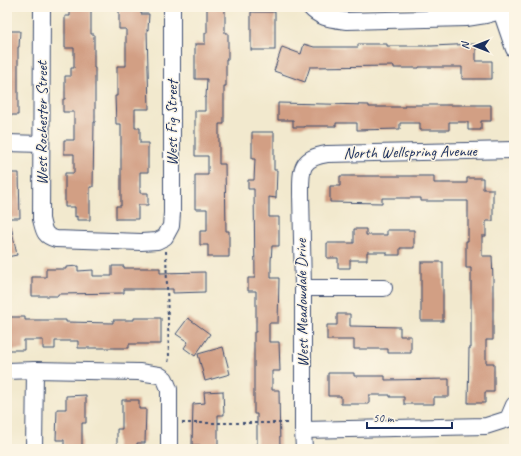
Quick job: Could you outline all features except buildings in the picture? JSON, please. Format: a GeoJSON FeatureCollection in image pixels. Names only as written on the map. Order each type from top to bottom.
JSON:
{"type":"FeatureCollection","features":[{"type":"Feature","properties":{"kind":"street","name":"West Rochester Street"},"geometry":{"type":"LineString","coordinates":[[42,7],[41,219],[44,231],[48,237],[56,239],[141,242],[157,241],[165,237]]}},
{"type":"Feature","properties":{"kind":"street","name":"West Fig Street"},"geometry":{"type":"LineString","coordinates":[[165,237],[171,226],[172,213],[172,7]]}},
{"type":"Feature","properties":{"kind":"street"},"geometry":{"type":"LineString","coordinates":[[311,8],[318,15],[348,21],[466,18],[484,16],[505,9],[514,49]]}},
{"type":"Feature","properties":{"kind":"street"},"geometry":{"type":"LineString","coordinates":[[7,143],[42,144]]}},
{"type":"Feature","properties":{"kind":"street","name":"North Wellspring Avenue"},"geometry":{"type":"LineString","coordinates":[[308,159],[316,155],[327,154],[514,150]]}},
{"type":"Feature","properties":{"kind":"street","name":"West Meadowdale Drive"},"geometry":{"type":"LineString","coordinates":[[304,449],[301,179],[303,166],[308,159]]}},
{"type":"Feature","properties":{"kind":"street"},"geometry":{"type":"LineString","coordinates":[[303,288],[384,288]]}},
{"type":"Feature","properties":{"kind":"street"},"geometry":{"type":"LineString","coordinates":[[34,449],[35,370]]}},
{"type":"Feature","properties":{"kind":"street"},"geometry":{"type":"LineString","coordinates":[[7,371],[35,370],[139,372],[153,374],[165,379],[168,390],[169,449]]}},
{"type":"Feature","properties":{"kind":"street"},"geometry":{"type":"LineString","coordinates":[[303,426],[486,426],[511,412]]}},
{"type":"Feature","properties":{"kind":"path"},"geometry":{"type":"LineString","coordinates":[[165,237],[169,357],[165,379]]}},
{"type":"Feature","properties":{"kind":"path"},"geometry":{"type":"LineString","coordinates":[[168,423],[303,426]]}}]}
